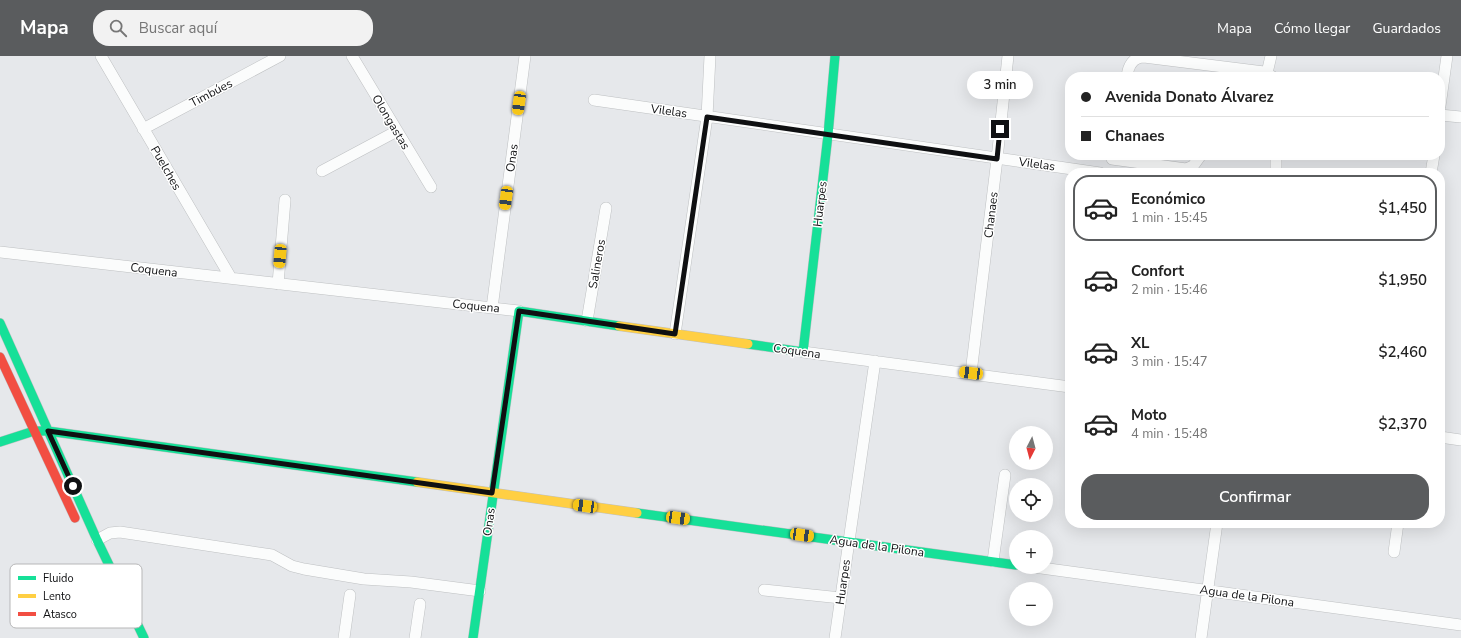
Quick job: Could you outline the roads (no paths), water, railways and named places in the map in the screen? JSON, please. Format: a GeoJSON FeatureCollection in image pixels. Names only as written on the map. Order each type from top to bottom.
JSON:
{"type":"FeatureCollection","features":[{"type":"Feature","properties":{"kind":"main road","name":"Huarpes"},"geometry":{"type":"LineString","coordinates":[[803,352],[828,135],[835,56]]}},
{"type":"Feature","properties":{"kind":"main road","name":"Coquena"},"geometry":{"type":"LineString","coordinates":[[519,311],[803,352]]}},
{"type":"Feature","properties":{"kind":"main road","name":"Onas"},"geometry":{"type":"LineString","coordinates":[[473,638],[492,493],[519,311]]}},
{"type":"Feature","properties":{"kind":"main road"},"geometry":{"type":"LineString","coordinates":[[0,323],[109,564]]}},
{"type":"Feature","properties":{"kind":"main road"},"geometry":{"type":"LineString","coordinates":[[0,357],[77,524]]}},
{"type":"Feature","properties":{"kind":"main road","name":"Agua de la Pilona"},"geometry":{"type":"LineString","coordinates":[[0,442],[34,431],[48,431],[1009,563]]}},
{"type":"Feature","properties":{"kind":"main road"},"geometry":{"type":"LineString","coordinates":[[139,628],[144,638]]}},
{"type":"Feature","properties":{"kind":"street","name":"Puelches"},"geometry":{"type":"LineString","coordinates":[[101,56],[231,278]]}},
{"type":"Feature","properties":{"kind":"street","name":"Timbúes"},"geometry":{"type":"LineString","coordinates":[[143,129],[280,56]]}},
{"type":"Feature","properties":{"kind":"street","name":"Olongastas"},"geometry":{"type":"LineString","coordinates":[[352,56],[430,187]]}},
{"type":"Feature","properties":{"kind":"street","name":"Onas"},"geometry":{"type":"LineString","coordinates":[[492,308],[525,56]]}},
{"type":"Feature","properties":{"kind":"street"},"geometry":{"type":"LineString","coordinates":[[675,334],[707,117],[710,56]]}},
{"type":"Feature","properties":{"kind":"street","name":"Chanaes"},"geometry":{"type":"LineString","coordinates":[[971,373],[1008,56]]}},
{"type":"Feature","properties":{"kind":"street"},"geometry":{"type":"LineString","coordinates":[[1270,72],[1271,56]]}},
{"type":"Feature","properties":{"kind":"street"},"geometry":{"type":"LineString","coordinates":[[1445,72],[1447,56]]}},
{"type":"Feature","properties":{"kind":"street"},"geometry":{"type":"LineString","coordinates":[[1128,72],[1134,60],[1139,57],[1144,57],[1264,72]]}},
{"type":"Feature","properties":{"kind":"street","name":"Vilelas"},"geometry":{"type":"LineString","coordinates":[[594,100],[1065,168]]}},
{"type":"Feature","properties":{"kind":"street"},"geometry":{"type":"LineString","coordinates":[[1445,115],[1461,117]]}},
{"type":"Feature","properties":{"kind":"street"},"geometry":{"type":"LineString","coordinates":[[322,171],[397,131]]}},
{"type":"Feature","properties":{"kind":"street"},"geometry":{"type":"LineString","coordinates":[[1131,160],[1180,168]]}},
{"type":"Feature","properties":{"kind":"street"},"geometry":{"type":"LineString","coordinates":[[1188,168],[1193,166],[1197,160]]}},
{"type":"Feature","properties":{"kind":"street"},"geometry":{"type":"LineString","coordinates":[[278,284],[285,200]]}},
{"type":"Feature","properties":{"kind":"street","name":"Salineros"},"geometry":{"type":"LineString","coordinates":[[587,321],[606,208]]}},
{"type":"Feature","properties":{"kind":"street","name":"Coquena"},"geometry":{"type":"LineString","coordinates":[[0,252],[519,311]]}},
{"type":"Feature","properties":{"kind":"street","name":"Coquena"},"geometry":{"type":"LineString","coordinates":[[803,352],[1065,386]]}},
{"type":"Feature","properties":{"kind":"street","name":"Huarpes"},"geometry":{"type":"LineString","coordinates":[[835,638],[875,361]]}},
{"type":"Feature","properties":{"kind":"street"},"geometry":{"type":"LineString","coordinates":[[1445,438],[1461,440]]}},
{"type":"Feature","properties":{"kind":"street"},"geometry":{"type":"LineString","coordinates":[[993,561],[1005,475]]}},
{"type":"Feature","properties":{"kind":"street"},"geometry":{"type":"LineString","coordinates":[[1201,638],[1216,528]]}},
{"type":"Feature","properties":{"kind":"street"},"geometry":{"type":"LineString","coordinates":[[1394,552],[1397,528]]}},
{"type":"Feature","properties":{"kind":"street"},"geometry":{"type":"LineString","coordinates":[[97,540],[110,533],[120,532],[272,555],[292,566],[304,570],[364,579],[410,582],[480,591]]}},
{"type":"Feature","properties":{"kind":"street","name":"Agua de la Pilona"},"geometry":{"type":"LineString","coordinates":[[1053,570],[1461,625]]}},
{"type":"Feature","properties":{"kind":"street"},"geometry":{"type":"LineString","coordinates":[[764,590],[840,598]]}},
{"type":"Feature","properties":{"kind":"street"},"geometry":{"type":"LineString","coordinates":[[344,638],[350,596]]}},
{"type":"Feature","properties":{"kind":"street"},"geometry":{"type":"LineString","coordinates":[[415,638],[420,604]]}}]}
